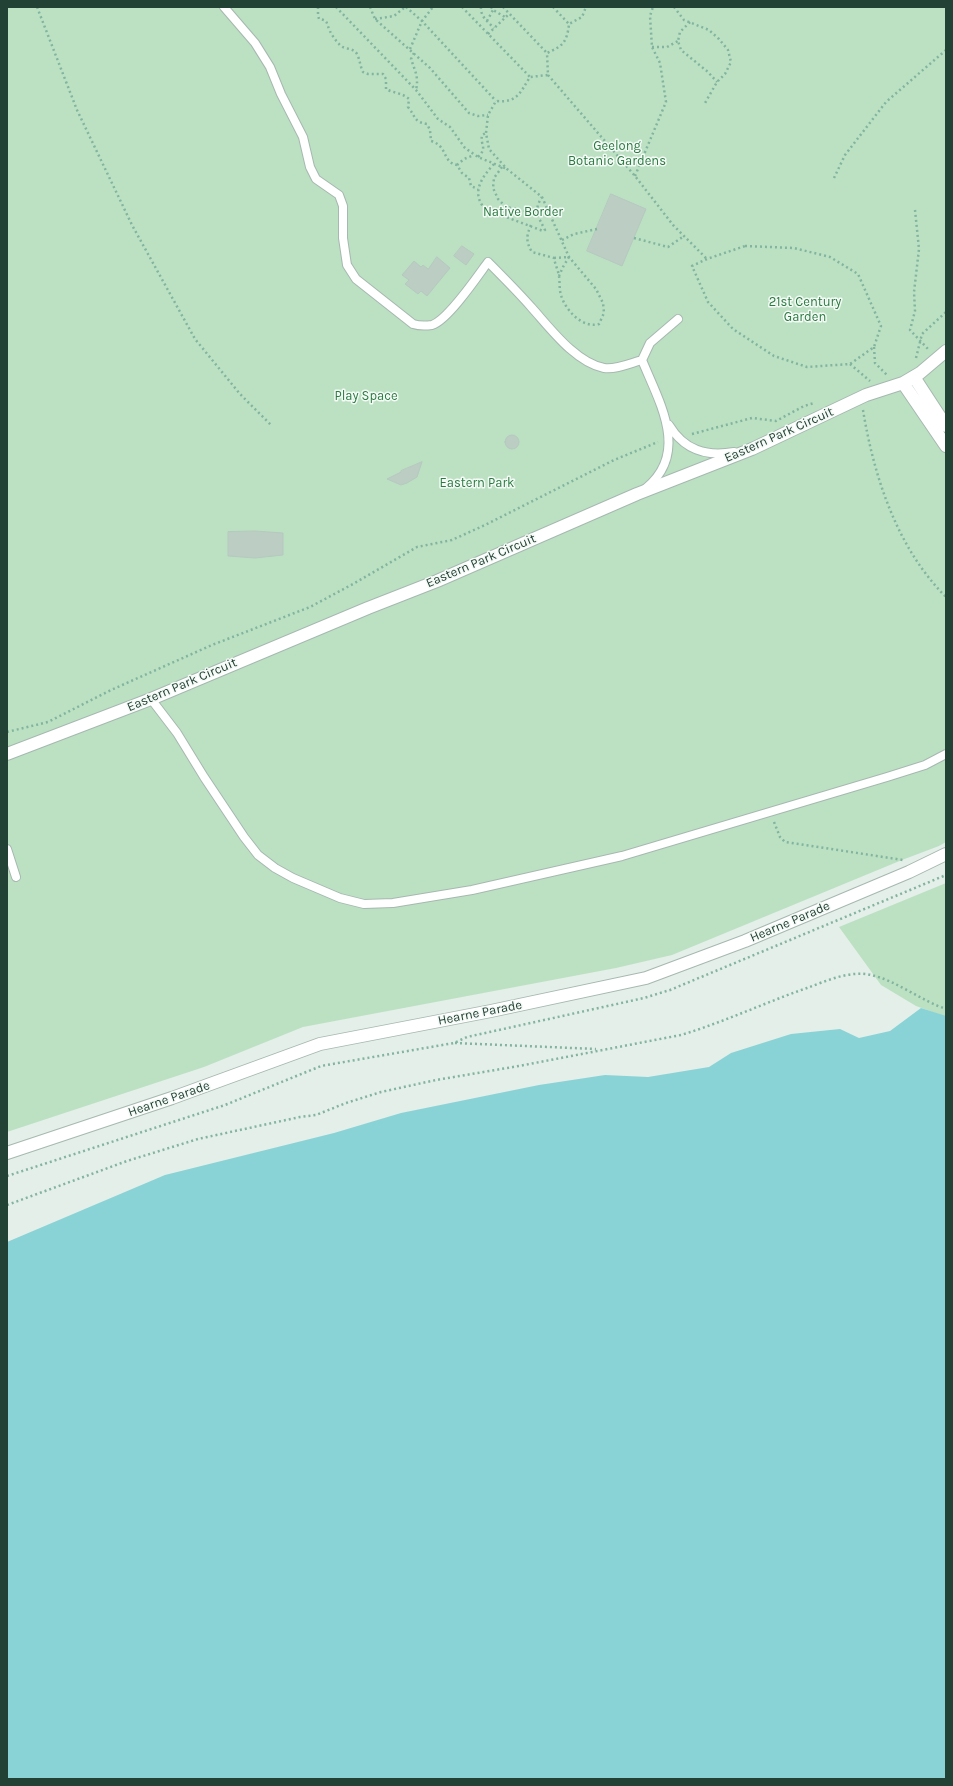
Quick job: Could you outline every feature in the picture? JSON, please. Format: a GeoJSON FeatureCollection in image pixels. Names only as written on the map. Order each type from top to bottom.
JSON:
{"type":"FeatureCollection","features":[{"type":"Feature","properties":{"kind":"street","name":"Eastern Park Circuit"},"geometry":{"type":"LineString","coordinates":[[7,754],[152,699],[368,608],[437,581],[637,494],[752,449],[859,398],[903,384],[942,354]]}},
{"type":"Feature","properties":{"kind":"street"},"geometry":{"type":"LineString","coordinates":[[914,377],[946,426]]}},
{"type":"Feature","properties":{"kind":"street"},"geometry":{"type":"LineString","coordinates":[[903,384],[946,446]]}},
{"type":"Feature","properties":{"kind":"street","name":"Hearne Parade"},"geometry":{"type":"LineString","coordinates":[[7,1153],[172,1098],[320,1044],[507,1008],[646,978],[738,944],[909,872],[946,854]]}},
{"type":"Feature","properties":{"kind":"lane"},"geometry":{"type":"LineString","coordinates":[[224,7],[255,43],[270,67],[281,94],[303,137],[310,168],[316,179],[339,195],[343,206],[344,252],[347,265],[356,279],[413,324],[422,326],[433,325],[446,316],[488,262],[532,308],[556,337],[574,352],[593,364],[604,368],[615,367],[642,360]]}},
{"type":"Feature","properties":{"kind":"lane"},"geometry":{"type":"LineString","coordinates":[[678,319],[650,343],[642,360],[674,438],[700,453],[725,454],[752,449]]}},
{"type":"Feature","properties":{"kind":"lane"},"geometry":{"type":"LineString","coordinates":[[637,494],[654,482],[661,473],[674,438]]}},
{"type":"Feature","properties":{"kind":"lane"},"geometry":{"type":"LineString","coordinates":[[152,699],[177,733],[204,777],[244,837],[258,855],[275,868],[293,878],[340,898],[359,903],[383,904],[472,890],[622,856],[916,768],[932,762],[946,754]]}},
{"type":"Feature","properties":{"kind":"lane"},"geometry":{"type":"LineString","coordinates":[[7,849],[16,877]]}},
{"type":"Feature","properties":{"kind":"path"},"geometry":{"type":"LineString","coordinates":[[37,7],[80,117],[132,225],[195,339],[240,394],[271,425]]}},
{"type":"Feature","properties":{"kind":"path"},"geometry":{"type":"LineString","coordinates":[[318,7],[319,19],[327,22],[329,31],[340,46],[352,49],[357,54],[363,72],[368,74],[382,74],[386,78],[386,89],[392,93],[405,96],[409,99],[408,108],[415,116],[418,123],[427,124],[430,130],[431,141],[439,143],[445,152],[446,158],[469,178],[471,186],[478,189]]}},
{"type":"Feature","properties":{"kind":"path"},"geometry":{"type":"LineString","coordinates":[[336,7],[416,90],[438,120],[450,127],[465,148],[478,157],[507,168]]}},
{"type":"Feature","properties":{"kind":"path"},"geometry":{"type":"LineString","coordinates":[[370,7],[375,19],[430,68],[469,113],[478,116],[488,115]]}},
{"type":"Feature","properties":{"kind":"path"},"geometry":{"type":"LineString","coordinates":[[375,19],[394,16],[405,7],[422,21],[496,100],[508,102],[517,96],[530,77],[548,75]]}},
{"type":"Feature","properties":{"kind":"path"},"geometry":{"type":"LineString","coordinates":[[410,49],[422,21],[433,7]]}},
{"type":"Feature","properties":{"kind":"path"},"geometry":{"type":"LineString","coordinates":[[462,7],[530,77]]}},
{"type":"Feature","properties":{"kind":"path"},"geometry":{"type":"LineString","coordinates":[[481,7],[482,14],[494,28]]}},
{"type":"Feature","properties":{"kind":"path"},"geometry":{"type":"LineString","coordinates":[[491,7],[493,10],[505,17]]}},
{"type":"Feature","properties":{"kind":"path"},"geometry":{"type":"LineString","coordinates":[[503,7],[547,53],[548,75],[635,176],[673,225],[707,259]]}},
{"type":"Feature","properties":{"kind":"path"},"geometry":{"type":"LineString","coordinates":[[547,53],[560,47],[568,36],[569,24],[553,7]]}},
{"type":"Feature","properties":{"kind":"path"},"geometry":{"type":"LineString","coordinates":[[569,24],[582,17],[586,7]]}},
{"type":"Feature","properties":{"kind":"path"},"geometry":{"type":"LineString","coordinates":[[635,176],[666,102],[660,63],[652,47],[650,16],[653,7]]}},
{"type":"Feature","properties":{"kind":"path"},"geometry":{"type":"LineString","coordinates":[[674,7],[684,20],[709,30],[728,50],[731,62],[725,74],[717,82],[705,103]]}},
{"type":"Feature","properties":{"kind":"path"},"geometry":{"type":"LineString","coordinates":[[487,21],[493,10]]}},
{"type":"Feature","properties":{"kind":"path"},"geometry":{"type":"LineString","coordinates":[[488,34],[509,14]]}},
{"type":"Feature","properties":{"kind":"path"},"geometry":{"type":"LineString","coordinates":[[690,22],[680,32],[678,41],[681,50],[708,72],[717,82]]}},
{"type":"Feature","properties":{"kind":"path"},"geometry":{"type":"LineString","coordinates":[[652,47],[667,47],[678,41]]}},
{"type":"Feature","properties":{"kind":"path"},"geometry":{"type":"LineString","coordinates":[[834,178],[845,155],[886,102],[946,50]]}},
{"type":"Feature","properties":{"kind":"path"},"geometry":{"type":"LineString","coordinates":[[414,53],[411,59],[417,74],[418,81],[416,90]]}},
{"type":"Feature","properties":{"kind":"path"},"geometry":{"type":"LineString","coordinates":[[496,100],[488,115],[486,133],[490,150],[507,168],[542,197],[569,257],[596,289],[603,303],[604,313],[599,324],[594,326],[584,323],[570,310],[561,295],[559,277],[554,258]]}},
{"type":"Feature","properties":{"kind":"path"},"geometry":{"type":"LineString","coordinates":[[478,157],[483,152],[484,148],[481,141],[482,135],[486,133]]}},
{"type":"Feature","properties":{"kind":"path"},"geometry":{"type":"LineString","coordinates":[[457,166],[464,159],[474,155]]}},
{"type":"Feature","properties":{"kind":"path"},"geometry":{"type":"LineString","coordinates":[[494,164],[485,174],[478,189],[479,202],[485,209],[531,225],[543,231],[545,230],[536,213],[537,204],[542,197]]}},
{"type":"Feature","properties":{"kind":"path"},"geometry":{"type":"LineString","coordinates":[[502,167],[494,178],[493,188],[498,199],[506,207],[536,213]]}},
{"type":"Feature","properties":{"kind":"path"},"geometry":{"type":"LineString","coordinates":[[915,210],[919,250],[914,292],[915,311],[910,330],[920,342],[942,354]]}},
{"type":"Feature","properties":{"kind":"path"},"geometry":{"type":"LineString","coordinates":[[531,225],[526,239],[532,252],[554,258],[569,257]]}},
{"type":"Feature","properties":{"kind":"path"},"geometry":{"type":"LineString","coordinates":[[562,240],[574,234],[597,229]]}},
{"type":"Feature","properties":{"kind":"path"},"geometry":{"type":"LineString","coordinates":[[634,238],[668,247],[684,236]]}},
{"type":"Feature","properties":{"kind":"path"},"geometry":{"type":"LineString","coordinates":[[874,347],[850,364],[807,367],[774,356],[733,329],[708,302],[692,266],[707,259],[745,246],[794,248],[830,257],[858,274],[881,326],[874,347],[875,363],[887,376]]}},
{"type":"Feature","properties":{"kind":"path"},"geometry":{"type":"LineString","coordinates":[[559,277],[569,257]]}},
{"type":"Feature","properties":{"kind":"path"},"geometry":{"type":"LineString","coordinates":[[912,363],[917,355],[923,333],[946,312]]}},
{"type":"Feature","properties":{"kind":"path"},"geometry":{"type":"LineString","coordinates":[[850,364],[870,381]]}},
{"type":"Feature","properties":{"kind":"path"},"geometry":{"type":"LineString","coordinates":[[881,377],[892,374]]}},
{"type":"Feature","properties":{"kind":"path"},"geometry":{"type":"LineString","coordinates":[[864,383],[876,379]]}},
{"type":"Feature","properties":{"kind":"path"},"geometry":{"type":"LineString","coordinates":[[859,398],[862,404],[866,428],[880,482],[888,505],[906,544],[918,563],[946,597]]}},
{"type":"Feature","properties":{"kind":"path"},"geometry":{"type":"LineString","coordinates":[[7,732],[48,722],[111,690],[212,645],[310,607],[417,547],[452,540],[614,460],[660,441],[749,419],[760,418],[769,421],[776,421],[804,406],[817,403]]}},
{"type":"Feature","properties":{"kind":"path"},"geometry":{"type":"LineString","coordinates":[[771,812],[780,837],[785,842],[902,860],[909,872]]}},
{"type":"Feature","properties":{"kind":"path"},"geometry":{"type":"LineString","coordinates":[[7,1205],[127,1161],[198,1138],[316,1115],[346,1103],[381,1092],[436,1080],[519,1066],[599,1049],[681,1035],[705,1028],[769,1001],[854,974],[878,976],[946,1009]]}},
{"type":"Feature","properties":{"kind":"path"},"geometry":{"type":"LineString","coordinates":[[7,1176],[225,1105],[330,1064],[394,1055],[454,1043],[599,1049]]}},
{"type":"Feature","properties":{"kind":"green space","name":"Eastern Park"},"geometry":{"type":"Polygon","coordinates":[[[7,7],[946,7],[946,842],[672,955],[616,968],[303,1027],[204,1067],[7,1132],[7,7]]]}},
{"type":"Feature","properties":{"kind":"green space"},"geometry":{"type":"Polygon","coordinates":[[[946,883],[946,1017],[916,1006],[881,985],[839,927],[946,883]]]}},
{"type":"Feature","properties":{"kind":"water"},"geometry":{"type":"Polygon","coordinates":[[[921,1008],[946,1016],[946,1779],[7,1779],[7,1242],[165,1175],[334,1133],[401,1113],[539,1085],[605,1075],[648,1077],[709,1067],[731,1053],[791,1034],[840,1029],[859,1038],[890,1031],[921,1008]]]}},
{"type":"Feature","properties":{"kind":"building"},"geometry":{"type":"Polygon","coordinates":[[[611,194],[646,209],[622,266],[587,251],[611,194]]]}},
{"type":"Feature","properties":{"kind":"building"},"geometry":{"type":"Polygon","coordinates":[[[462,246],[474,254],[466,265],[454,256],[462,246]]]}},
{"type":"Feature","properties":{"kind":"building"},"geometry":{"type":"Polygon","coordinates":[[[437,257],[450,268],[427,296],[421,291],[418,294],[405,284],[409,280],[402,275],[414,261],[421,267],[423,265],[428,269],[437,257]]]}},
{"type":"Feature","properties":{"kind":"building"},"geometry":{"type":"Polygon","coordinates":[[[512,435],[517,437],[519,442],[517,447],[512,449],[507,447],[505,442],[507,437],[512,435]]]}},
{"type":"Feature","properties":{"kind":"building"},"geometry":{"type":"Polygon","coordinates":[[[422,462],[417,477],[407,483],[401,485],[387,479],[401,471],[422,462]]]}},
{"type":"Feature","properties":{"kind":"building"},"geometry":{"type":"Polygon","coordinates":[[[255,531],[283,533],[283,555],[255,558],[228,556],[228,532],[255,531]]]}},
{"type":"Feature","properties":{"kind":"park label","name":"Geelong Botanic Gardens"},"geometry":{"type":"Point","coordinates":[617,154]}},
{"type":"Feature","properties":{"kind":"park label","name":"Native Border"},"geometry":{"type":"Point","coordinates":[523,212]}},
{"type":"Feature","properties":{"kind":"park label","name":"21st Century Garden"},"geometry":{"type":"Point","coordinates":[805,310]}},
{"type":"Feature","properties":{"kind":"park label","name":"Play Space"},"geometry":{"type":"Point","coordinates":[366,396]}}]}
